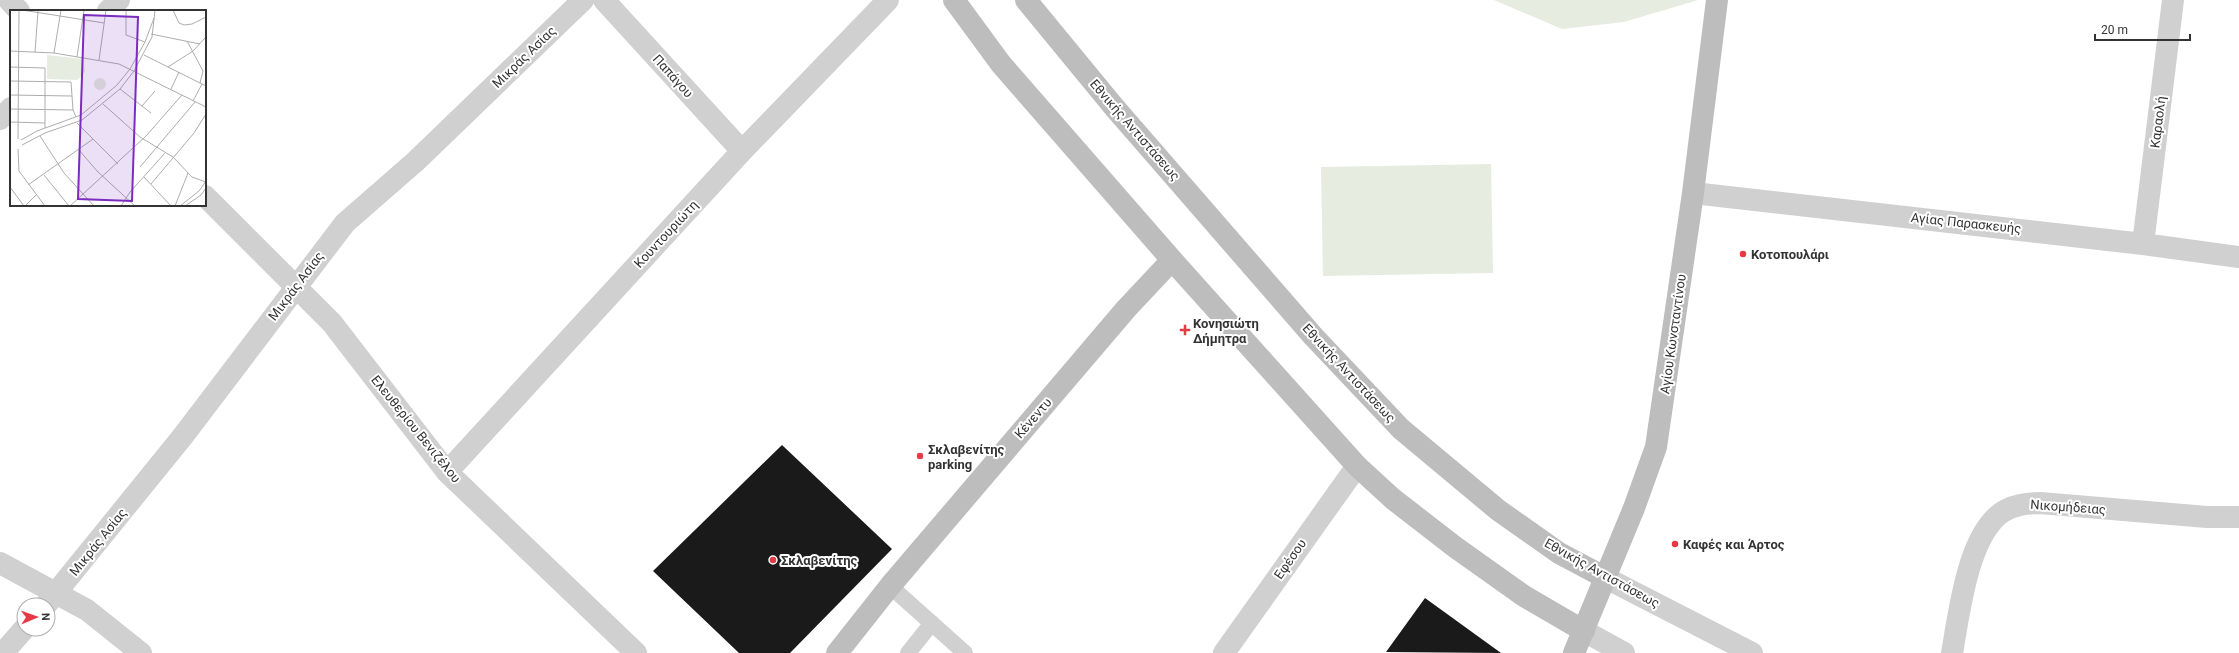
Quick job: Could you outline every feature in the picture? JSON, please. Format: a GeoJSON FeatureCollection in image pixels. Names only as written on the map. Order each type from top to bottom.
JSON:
{"type":"FeatureCollection","features":[{"type":"Feature","properties":{"kind":"main road"},"geometry":{"type":"LineString","coordinates":[[954,0],[1001,64],[1172,260],[1356,466],[1393,499],[1455,547],[1524,596],[1584,630]]}},
{"type":"Feature","properties":{"kind":"main road","name":"Εθνικής Αντιστάσεως"},"geometry":{"type":"LineString","coordinates":[[1026,0],[1114,107],[1313,336],[1401,429],[1498,510],[1559,553],[1606,578]]}},
{"type":"Feature","properties":{"kind":"main road","name":"Αγίου Κωνσταντίνου"},"geometry":{"type":"LineString","coordinates":[[1574,653],[1606,578],[1656,447],[1693,192],[1717,0]]}},
{"type":"Feature","properties":{"kind":"main road","name":"Κένεντυ"},"geometry":{"type":"LineString","coordinates":[[836,653],[890,586],[1121,315],[1172,260]]}},
{"type":"Feature","properties":{"kind":"street"},"geometry":{"type":"LineString","coordinates":[[9,0],[18,10]]}},
{"type":"Feature","properties":{"kind":"street"},"geometry":{"type":"LineString","coordinates":[[109,10],[119,0]]}},
{"type":"Feature","properties":{"kind":"street","name":"Μικράς Ασίας"},"geometry":{"type":"LineString","coordinates":[[53,597],[183,436],[345,223],[416,161],[583,0]]}},
{"type":"Feature","properties":{"kind":"street","name":"Παπάγου"},"geometry":{"type":"LineString","coordinates":[[604,0],[742,152]]}},
{"type":"Feature","properties":{"kind":"street","name":"Κουντουριώτη"},"geometry":{"type":"LineString","coordinates":[[447,472],[742,152],[888,0]]}},
{"type":"Feature","properties":{"kind":"street","name":"Καραολή"},"geometry":{"type":"LineString","coordinates":[[2143,244],[2173,0]]}},
{"type":"Feature","properties":{"kind":"street"},"geometry":{"type":"LineString","coordinates":[[0,119],[10,109]]}},
{"type":"Feature","properties":{"kind":"street","name":"Αγίας Παρασκευής"},"geometry":{"type":"LineString","coordinates":[[1693,192],[2143,244],[2239,257]]}},
{"type":"Feature","properties":{"kind":"street","name":"Ελευθερίου Βενιζέλου"},"geometry":{"type":"LineString","coordinates":[[206,197],[332,323],[447,472],[636,653]]}},
{"type":"Feature","properties":{"kind":"street","name":"Εφέσου"},"geometry":{"type":"LineString","coordinates":[[1224,653],[1356,466]]}},
{"type":"Feature","properties":{"kind":"street","name":"Νικομήδειας"},"geometry":{"type":"LineString","coordinates":[[1952,653],[1966,580],[1973,556],[1986,530],[1996,517],[2007,509],[2020,505],[2040,503],[2200,517],[2239,517]]}},
{"type":"Feature","properties":{"kind":"street"},"geometry":{"type":"LineString","coordinates":[[0,563],[48,597]]}},
{"type":"Feature","properties":{"kind":"street","name":"Εθνικής Αντιστάσεως"},"geometry":{"type":"LineString","coordinates":[[1606,578],[1752,653]]}},
{"type":"Feature","properties":{"kind":"street"},"geometry":{"type":"LineString","coordinates":[[56,601],[87,610],[141,653]]}},
{"type":"Feature","properties":{"kind":"street"},"geometry":{"type":"LineString","coordinates":[[1584,630],[1624,653]]}},
{"type":"Feature","properties":{"kind":"street"},"geometry":{"type":"LineString","coordinates":[[3,653],[17,637]]}},
{"type":"Feature","properties":{"kind":"lane"},"geometry":{"type":"LineString","coordinates":[[890,586],[965,653]]}},
{"type":"Feature","properties":{"kind":"lane"},"geometry":{"type":"LineString","coordinates":[[908,653],[932,623]]}},
{"type":"Feature","properties":{"kind":"shaded area"},"geometry":{"type":"Polygon","coordinates":[[[1494,0],[1698,0],[1624,22],[1562,29],[1494,0]]]}},
{"type":"Feature","properties":{"kind":"shaded area"},"geometry":{"type":"Polygon","coordinates":[[[1491,164],[1493,273],[1323,276],[1321,167],[1491,164]]]}},
{"type":"Feature","properties":{"kind":"building","name":"Σκλαβενίτης"},"geometry":{"type":"Polygon","coordinates":[[[782,445],[892,549],[790,653],[739,653],[653,571],[782,445]]]}},
{"type":"Feature","properties":{"kind":"building"},"geometry":{"type":"Polygon","coordinates":[[[1425,598],[1501,653],[1386,652],[1425,598]]]}},
{"type":"Feature","properties":{"kind":"place","name":"Κοτοπουλάρι"},"geometry":{"type":"Point","coordinates":[1743,254]}},
{"type":"Feature","properties":{"kind":"place","name":"Κονησιώτη Δήμητρα"},"geometry":{"type":"Point","coordinates":[1185,330]}},
{"type":"Feature","properties":{"kind":"place","name":"Σκλαβενίτης parking"},"geometry":{"type":"Point","coordinates":[920,456]}},
{"type":"Feature","properties":{"kind":"place","name":"Καφές και Άρτος"},"geometry":{"type":"Point","coordinates":[1675,544]}},
{"type":"Feature","properties":{"kind":"place","name":"Σκλαβενίτης"},"geometry":{"type":"Point","coordinates":[773,560]}}]}
